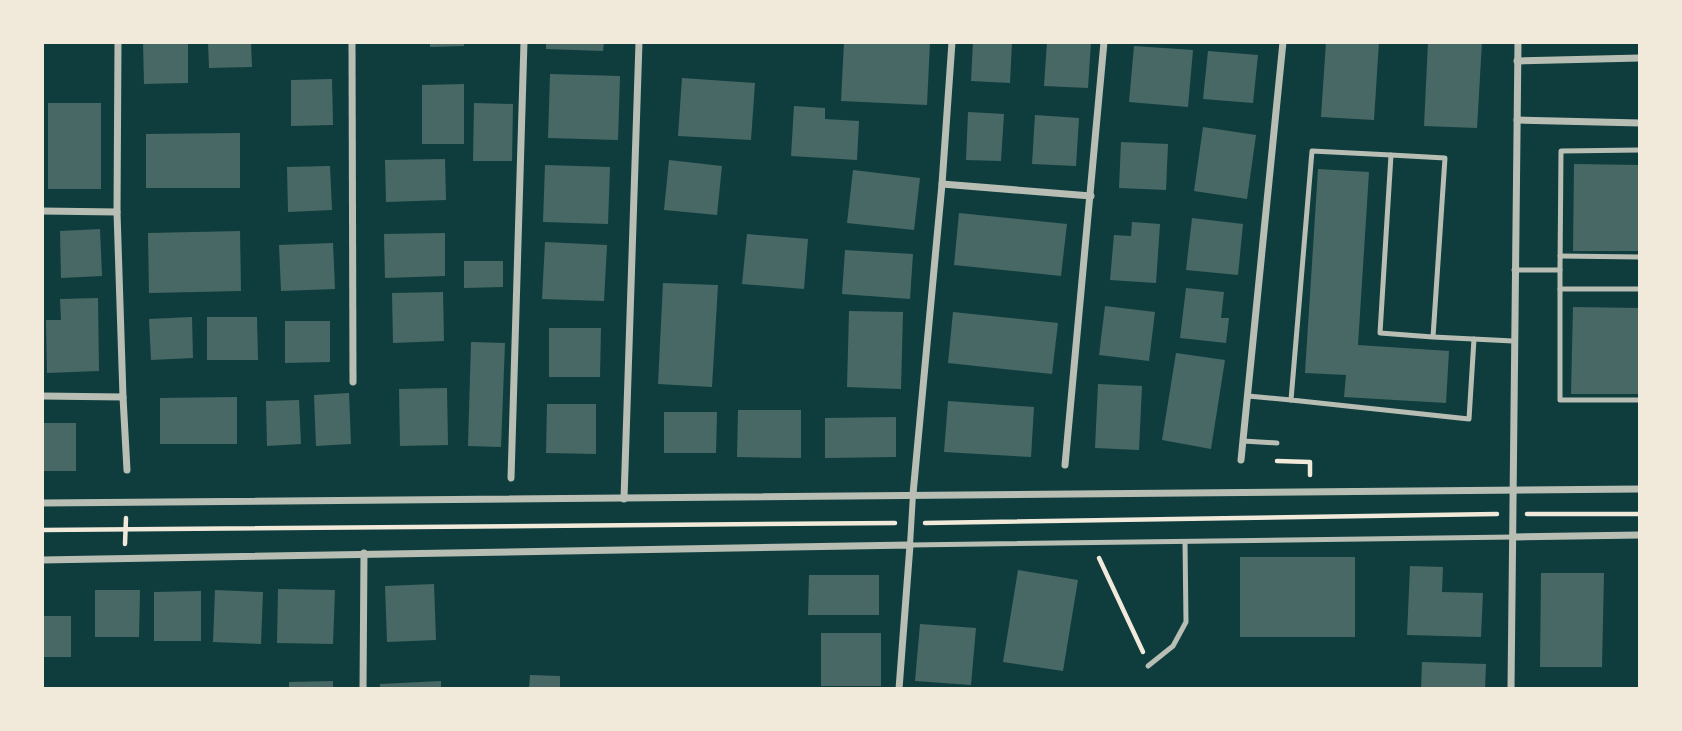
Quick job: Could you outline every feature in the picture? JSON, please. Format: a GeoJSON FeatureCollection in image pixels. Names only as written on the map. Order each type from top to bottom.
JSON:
{"type":"FeatureCollection","features":[{"type":"Feature","properties":{"kind":"street"},"geometry":{"type":"LineString","coordinates":[[118,42],[117,212],[127,470]]}},
{"type":"Feature","properties":{"kind":"street"},"geometry":{"type":"LineString","coordinates":[[352,42],[353,382]]}},
{"type":"Feature","properties":{"kind":"street"},"geometry":{"type":"LineString","coordinates":[[511,478],[524,42]]}},
{"type":"Feature","properties":{"kind":"street"},"geometry":{"type":"LineString","coordinates":[[624,499],[639,42]]}},
{"type":"Feature","properties":{"kind":"street"},"geometry":{"type":"LineString","coordinates":[[899,689],[913,494],[942,184],[951,42]]}},
{"type":"Feature","properties":{"kind":"street"},"geometry":{"type":"LineString","coordinates":[[1065,465],[1104,42]]}},
{"type":"Feature","properties":{"kind":"street"},"geometry":{"type":"LineString","coordinates":[[1241,460],[1283,42]]}},
{"type":"Feature","properties":{"kind":"street"},"geometry":{"type":"LineString","coordinates":[[1511,689],[1518,42]]}},
{"type":"Feature","properties":{"kind":"street"},"geometry":{"type":"LineString","coordinates":[[1517,61],[1640,58]]}},
{"type":"Feature","properties":{"kind":"street"},"geometry":{"type":"LineString","coordinates":[[1517,120],[1640,123]]}},
{"type":"Feature","properties":{"kind":"street"},"geometry":{"type":"LineString","coordinates":[[942,184],[1091,196]]}},
{"type":"Feature","properties":{"kind":"street"},"geometry":{"type":"LineString","coordinates":[[42,211],[117,212]]}},
{"type":"Feature","properties":{"kind":"street"},"geometry":{"type":"LineString","coordinates":[[42,396],[123,397]]}},
{"type":"Feature","properties":{"kind":"street"},"geometry":{"type":"LineString","coordinates":[[42,503],[1640,489]]}},
{"type":"Feature","properties":{"kind":"street"},"geometry":{"type":"LineString","coordinates":[[1514,537],[1640,535]]}},
{"type":"Feature","properties":{"kind":"street"},"geometry":{"type":"LineString","coordinates":[[42,560],[910,545]]}},
{"type":"Feature","properties":{"kind":"street"},"geometry":{"type":"LineString","coordinates":[[363,689],[364,553]]}},
{"type":"Feature","properties":{"kind":"lane"},"geometry":{"type":"LineString","coordinates":[[1640,150],[1561,151],[1560,256],[1560,400],[1640,400]]}},
{"type":"Feature","properties":{"kind":"lane"},"geometry":{"type":"LineString","coordinates":[[1291,400],[1312,151],[1445,158],[1433,337]]}},
{"type":"Feature","properties":{"kind":"lane"},"geometry":{"type":"LineString","coordinates":[[1391,155],[1380,333],[1513,341]]}},
{"type":"Feature","properties":{"kind":"lane"},"geometry":{"type":"LineString","coordinates":[[1560,256],[1640,257]]}},
{"type":"Feature","properties":{"kind":"lane"},"geometry":{"type":"LineString","coordinates":[[1514,270],[1560,270]]}},
{"type":"Feature","properties":{"kind":"lane"},"geometry":{"type":"LineString","coordinates":[[1560,289],[1640,289]]}},
{"type":"Feature","properties":{"kind":"lane"},"geometry":{"type":"LineString","coordinates":[[1248,396],[1469,419],[1474,339]]}},
{"type":"Feature","properties":{"kind":"lane"},"geometry":{"type":"LineString","coordinates":[[1243,442],[1277,443]]}},
{"type":"Feature","properties":{"kind":"lane"},"geometry":{"type":"LineString","coordinates":[[910,545],[1514,537]]}},
{"type":"Feature","properties":{"kind":"lane"},"geometry":{"type":"LineString","coordinates":[[1148,666],[1173,646],[1186,622],[1185,542]]}},
{"type":"Feature","properties":{"kind":"path"},"geometry":{"type":"LineString","coordinates":[[124,559],[126,503]]}},
{"type":"Feature","properties":{"kind":"path"},"geometry":{"type":"LineString","coordinates":[[42,530],[1640,514]]}},
{"type":"Feature","properties":{"kind":"path"},"geometry":{"type":"LineString","coordinates":[[1096,543],[1099,558],[1148,666]]}},
{"type":"Feature","properties":{"kind":"building"},"geometry":{"type":"Polygon","coordinates":[[[143,42],[188,42],[188,83],[144,84],[143,42]]]}},
{"type":"Feature","properties":{"kind":"building"},"geometry":{"type":"Polygon","coordinates":[[[208,42],[251,42],[252,67],[209,68],[208,42]]]}},
{"type":"Feature","properties":{"kind":"building"},"geometry":{"type":"Polygon","coordinates":[[[430,42],[464,42],[464,46],[430,47],[430,42]]]}},
{"type":"Feature","properties":{"kind":"building"},"geometry":{"type":"Polygon","coordinates":[[[546,42],[604,42],[603,51],[546,49],[546,42]]]}},
{"type":"Feature","properties":{"kind":"building"},"geometry":{"type":"Polygon","coordinates":[[[844,42],[930,42],[927,105],[841,101],[844,42]]]}},
{"type":"Feature","properties":{"kind":"building"},"geometry":{"type":"Polygon","coordinates":[[[973,42],[1012,42],[1010,83],[971,81],[973,42]]]}},
{"type":"Feature","properties":{"kind":"building"},"geometry":{"type":"Polygon","coordinates":[[[1047,42],[1091,42],[1088,88],[1044,86],[1047,42]]]}},
{"type":"Feature","properties":{"kind":"building"},"geometry":{"type":"Polygon","coordinates":[[[1326,42],[1379,42],[1374,120],[1321,117],[1326,42]]]}},
{"type":"Feature","properties":{"kind":"building"},"geometry":{"type":"Polygon","coordinates":[[[1428,42],[1482,42],[1477,128],[1424,126],[1428,42]]]}},
{"type":"Feature","properties":{"kind":"building"},"geometry":{"type":"Polygon","coordinates":[[[1134,46],[1193,50],[1188,107],[1129,102],[1134,46]]]}},
{"type":"Feature","properties":{"kind":"building"},"geometry":{"type":"Polygon","coordinates":[[[1208,51],[1258,55],[1253,103],[1203,99],[1208,51]]]}},
{"type":"Feature","properties":{"kind":"building"},"geometry":{"type":"Polygon","coordinates":[[[550,74],[620,76],[618,140],[548,138],[550,74]]]}},
{"type":"Feature","properties":{"kind":"building"},"geometry":{"type":"Polygon","coordinates":[[[682,78],[755,83],[751,140],[678,136],[682,78]]]}},
{"type":"Feature","properties":{"kind":"building"},"geometry":{"type":"Polygon","coordinates":[[[332,79],[333,125],[291,126],[291,80],[332,79]]]}},
{"type":"Feature","properties":{"kind":"building"},"geometry":{"type":"Polygon","coordinates":[[[464,84],[464,144],[422,144],[422,85],[464,84]]]}},
{"type":"Feature","properties":{"kind":"building"},"geometry":{"type":"Polygon","coordinates":[[[48,103],[101,103],[101,189],[48,189],[48,103]]]}},
{"type":"Feature","properties":{"kind":"building"},"geometry":{"type":"Polygon","coordinates":[[[474,103],[513,104],[512,161],[473,161],[474,103]]]}},
{"type":"Feature","properties":{"kind":"building"},"geometry":{"type":"Polygon","coordinates":[[[794,106],[825,108],[825,119],[859,121],[857,160],[791,156],[794,106]]]}},
{"type":"Feature","properties":{"kind":"building"},"geometry":{"type":"Polygon","coordinates":[[[968,112],[1004,114],[1001,161],[966,160],[968,112]]]}},
{"type":"Feature","properties":{"kind":"building"},"geometry":{"type":"Polygon","coordinates":[[[1035,115],[1079,118],[1076,166],[1032,164],[1035,115]]]}},
{"type":"Feature","properties":{"kind":"building"},"geometry":{"type":"Polygon","coordinates":[[[1203,127],[1256,135],[1247,199],[1194,191],[1203,127]]]}},
{"type":"Feature","properties":{"kind":"building"},"geometry":{"type":"Polygon","coordinates":[[[240,133],[240,188],[146,188],[146,134],[240,133]]]}},
{"type":"Feature","properties":{"kind":"building"},"geometry":{"type":"Polygon","coordinates":[[[1121,142],[1168,144],[1166,190],[1119,188],[1121,142]]]}},
{"type":"Feature","properties":{"kind":"building"},"geometry":{"type":"Polygon","coordinates":[[[445,159],[446,200],[386,202],[385,160],[445,159]]]}},
{"type":"Feature","properties":{"kind":"building"},"geometry":{"type":"Polygon","coordinates":[[[669,160],[722,166],[717,215],[664,210],[669,160]]]}},
{"type":"Feature","properties":{"kind":"building"},"geometry":{"type":"Polygon","coordinates":[[[1574,164],[1640,165],[1640,251],[1573,251],[1574,164]]]}},
{"type":"Feature","properties":{"kind":"building"},"geometry":{"type":"Polygon","coordinates":[[[545,165],[610,167],[608,224],[543,222],[545,165]]]}},
{"type":"Feature","properties":{"kind":"building"},"geometry":{"type":"Polygon","coordinates":[[[330,166],[332,210],[288,212],[287,167],[330,166]]]}},
{"type":"Feature","properties":{"kind":"building"},"geometry":{"type":"Polygon","coordinates":[[[1318,169],[1369,172],[1358,345],[1449,351],[1446,403],[1344,397],[1346,375],[1305,373],[1318,169]]]}},
{"type":"Feature","properties":{"kind":"building"},"geometry":{"type":"Polygon","coordinates":[[[853,170],[920,178],[914,230],[847,223],[853,170]]]}},
{"type":"Feature","properties":{"kind":"building"},"geometry":{"type":"Polygon","coordinates":[[[959,213],[1067,224],[1061,276],[954,265],[959,213]]]}},
{"type":"Feature","properties":{"kind":"building"},"geometry":{"type":"Polygon","coordinates":[[[1192,218],[1243,224],[1238,275],[1186,270],[1192,218]]]}},
{"type":"Feature","properties":{"kind":"building"},"geometry":{"type":"Polygon","coordinates":[[[1132,222],[1160,224],[1156,283],[1110,280],[1114,235],[1131,236],[1132,222]]]}},
{"type":"Feature","properties":{"kind":"building"},"geometry":{"type":"Polygon","coordinates":[[[100,229],[102,276],[61,278],[60,231],[100,229]]]}},
{"type":"Feature","properties":{"kind":"building"},"geometry":{"type":"Polygon","coordinates":[[[240,231],[241,291],[149,293],[148,233],[240,231]]]}},
{"type":"Feature","properties":{"kind":"building"},"geometry":{"type":"Polygon","coordinates":[[[445,233],[445,276],[385,278],[384,234],[445,233]]]}},
{"type":"Feature","properties":{"kind":"building"},"geometry":{"type":"Polygon","coordinates":[[[747,234],[808,239],[804,289],[742,284],[747,234]]]}},
{"type":"Feature","properties":{"kind":"building"},"geometry":{"type":"Polygon","coordinates":[[[545,242],[607,245],[604,301],[542,299],[545,242]]]}},
{"type":"Feature","properties":{"kind":"building"},"geometry":{"type":"Polygon","coordinates":[[[333,243],[335,289],[281,291],[279,245],[333,243]]]}},
{"type":"Feature","properties":{"kind":"building"},"geometry":{"type":"Polygon","coordinates":[[[845,250],[913,254],[910,299],[842,294],[845,250]]]}},
{"type":"Feature","properties":{"kind":"building"},"geometry":{"type":"Polygon","coordinates":[[[464,261],[503,261],[503,287],[464,288],[464,261]]]}},
{"type":"Feature","properties":{"kind":"building"},"geometry":{"type":"Polygon","coordinates":[[[663,283],[718,285],[712,387],[658,384],[663,283]]]}},
{"type":"Feature","properties":{"kind":"building"},"geometry":{"type":"Polygon","coordinates":[[[1186,288],[1224,292],[1221,318],[1229,318],[1226,343],[1180,338],[1186,288]]]}},
{"type":"Feature","properties":{"kind":"building"},"geometry":{"type":"Polygon","coordinates":[[[443,292],[444,341],[393,343],[392,293],[443,292]]]}},
{"type":"Feature","properties":{"kind":"building"},"geometry":{"type":"Polygon","coordinates":[[[98,298],[99,371],[47,373],[46,320],[61,320],[60,299],[98,298]]]}},
{"type":"Feature","properties":{"kind":"building"},"geometry":{"type":"Polygon","coordinates":[[[1105,306],[1155,312],[1149,361],[1099,355],[1105,306]]]}},
{"type":"Feature","properties":{"kind":"building"},"geometry":{"type":"Polygon","coordinates":[[[1573,307],[1640,308],[1640,394],[1571,394],[1573,307]]]}},
{"type":"Feature","properties":{"kind":"building"},"geometry":{"type":"Polygon","coordinates":[[[849,311],[903,312],[901,389],[847,387],[849,311]]]}},
{"type":"Feature","properties":{"kind":"building"},"geometry":{"type":"Polygon","coordinates":[[[953,312],[1058,323],[1052,374],[948,363],[953,312]]]}},
{"type":"Feature","properties":{"kind":"building"},"geometry":{"type":"Polygon","coordinates":[[[192,317],[193,358],[151,360],[149,319],[192,317]]]}},
{"type":"Feature","properties":{"kind":"building"},"geometry":{"type":"Polygon","coordinates":[[[207,317],[257,317],[258,360],[207,360],[207,317]]]}},
{"type":"Feature","properties":{"kind":"building"},"geometry":{"type":"Polygon","coordinates":[[[285,321],[330,321],[330,362],[285,363],[285,321]]]}},
{"type":"Feature","properties":{"kind":"building"},"geometry":{"type":"Polygon","coordinates":[[[549,328],[601,328],[600,377],[549,377],[549,328]]]}},
{"type":"Feature","properties":{"kind":"building"},"geometry":{"type":"Polygon","coordinates":[[[471,342],[505,343],[501,447],[468,446],[471,342]]]}},
{"type":"Feature","properties":{"kind":"building"},"geometry":{"type":"Polygon","coordinates":[[[1176,353],[1225,360],[1211,449],[1162,440],[1176,353]]]}},
{"type":"Feature","properties":{"kind":"building"},"geometry":{"type":"Polygon","coordinates":[[[1098,384],[1142,386],[1139,450],[1095,448],[1098,384]]]}},
{"type":"Feature","properties":{"kind":"building"},"geometry":{"type":"Polygon","coordinates":[[[447,388],[448,445],[400,446],[399,389],[447,388]]]}},
{"type":"Feature","properties":{"kind":"building"},"geometry":{"type":"Polygon","coordinates":[[[349,393],[351,444],[316,446],[314,395],[349,393]]]}},
{"type":"Feature","properties":{"kind":"building"},"geometry":{"type":"Polygon","coordinates":[[[237,397],[237,444],[160,444],[160,398],[237,397]]]}},
{"type":"Feature","properties":{"kind":"building"},"geometry":{"type":"Polygon","coordinates":[[[299,400],[301,444],[267,446],[266,401],[299,400]]]}},
{"type":"Feature","properties":{"kind":"building"},"geometry":{"type":"Polygon","coordinates":[[[948,401],[1034,407],[1031,457],[944,452],[948,401]]]}},
{"type":"Feature","properties":{"kind":"building"},"geometry":{"type":"Polygon","coordinates":[[[547,404],[596,404],[596,454],[546,453],[547,404]]]}},
{"type":"Feature","properties":{"kind":"building"},"geometry":{"type":"Polygon","coordinates":[[[738,410],[801,410],[801,458],[737,457],[738,410]]]}},
{"type":"Feature","properties":{"kind":"building"},"geometry":{"type":"Polygon","coordinates":[[[664,412],[717,412],[716,453],[664,453],[664,412]]]}},
{"type":"Feature","properties":{"kind":"building"},"geometry":{"type":"Polygon","coordinates":[[[896,417],[896,457],[825,458],[825,418],[896,417]]]}},
{"type":"Feature","properties":{"kind":"building"},"geometry":{"type":"Polygon","coordinates":[[[42,423],[76,423],[76,471],[42,471],[42,423]]]}},
{"type":"Feature","properties":{"kind":"building"},"geometry":{"type":"Polygon","coordinates":[[[1240,557],[1355,557],[1355,637],[1240,637],[1240,557]]]}},
{"type":"Feature","properties":{"kind":"building"},"geometry":{"type":"Polygon","coordinates":[[[1410,566],[1443,567],[1442,592],[1483,593],[1481,637],[1407,635],[1410,566]]]}},
{"type":"Feature","properties":{"kind":"building"},"geometry":{"type":"Polygon","coordinates":[[[1018,570],[1078,580],[1063,671],[1003,662],[1018,570]]]}},
{"type":"Feature","properties":{"kind":"building"},"geometry":{"type":"Polygon","coordinates":[[[1541,573],[1604,573],[1602,667],[1540,667],[1541,573]]]}},
{"type":"Feature","properties":{"kind":"building"},"geometry":{"type":"Polygon","coordinates":[[[809,575],[879,575],[879,615],[808,615],[809,575]]]}},
{"type":"Feature","properties":{"kind":"building"},"geometry":{"type":"Polygon","coordinates":[[[434,584],[436,640],[387,642],[385,586],[434,584]]]}},
{"type":"Feature","properties":{"kind":"building"},"geometry":{"type":"Polygon","coordinates":[[[278,589],[335,590],[333,644],[277,643],[278,589]]]}},
{"type":"Feature","properties":{"kind":"building"},"geometry":{"type":"Polygon","coordinates":[[[95,590],[140,590],[139,637],[95,637],[95,590]]]}},
{"type":"Feature","properties":{"kind":"building"},"geometry":{"type":"Polygon","coordinates":[[[215,590],[263,592],[261,644],[213,642],[215,590]]]}},
{"type":"Feature","properties":{"kind":"building"},"geometry":{"type":"Polygon","coordinates":[[[201,591],[201,641],[154,641],[154,592],[201,591]]]}},
{"type":"Feature","properties":{"kind":"building"},"geometry":{"type":"Polygon","coordinates":[[[42,616],[71,616],[71,657],[42,657],[42,616]]]}},
{"type":"Feature","properties":{"kind":"building"},"geometry":{"type":"Polygon","coordinates":[[[920,624],[976,628],[971,685],[915,681],[920,624]]]}},
{"type":"Feature","properties":{"kind":"building"},"geometry":{"type":"Polygon","coordinates":[[[821,633],[881,633],[881,686],[821,686],[821,633]]]}},
{"type":"Feature","properties":{"kind":"building"},"geometry":{"type":"Polygon","coordinates":[[[1422,662],[1486,664],[1485,689],[1421,689],[1422,662]]]}},
{"type":"Feature","properties":{"kind":"building"},"geometry":{"type":"Polygon","coordinates":[[[530,675],[560,676],[560,689],[529,689],[530,675]]]}},
{"type":"Feature","properties":{"kind":"building"},"geometry":{"type":"Polygon","coordinates":[[[333,681],[333,689],[289,689],[289,682],[333,681]]]}},
{"type":"Feature","properties":{"kind":"building"},"geometry":{"type":"Polygon","coordinates":[[[441,681],[441,689],[380,689],[380,684],[441,681]]]}}]}
